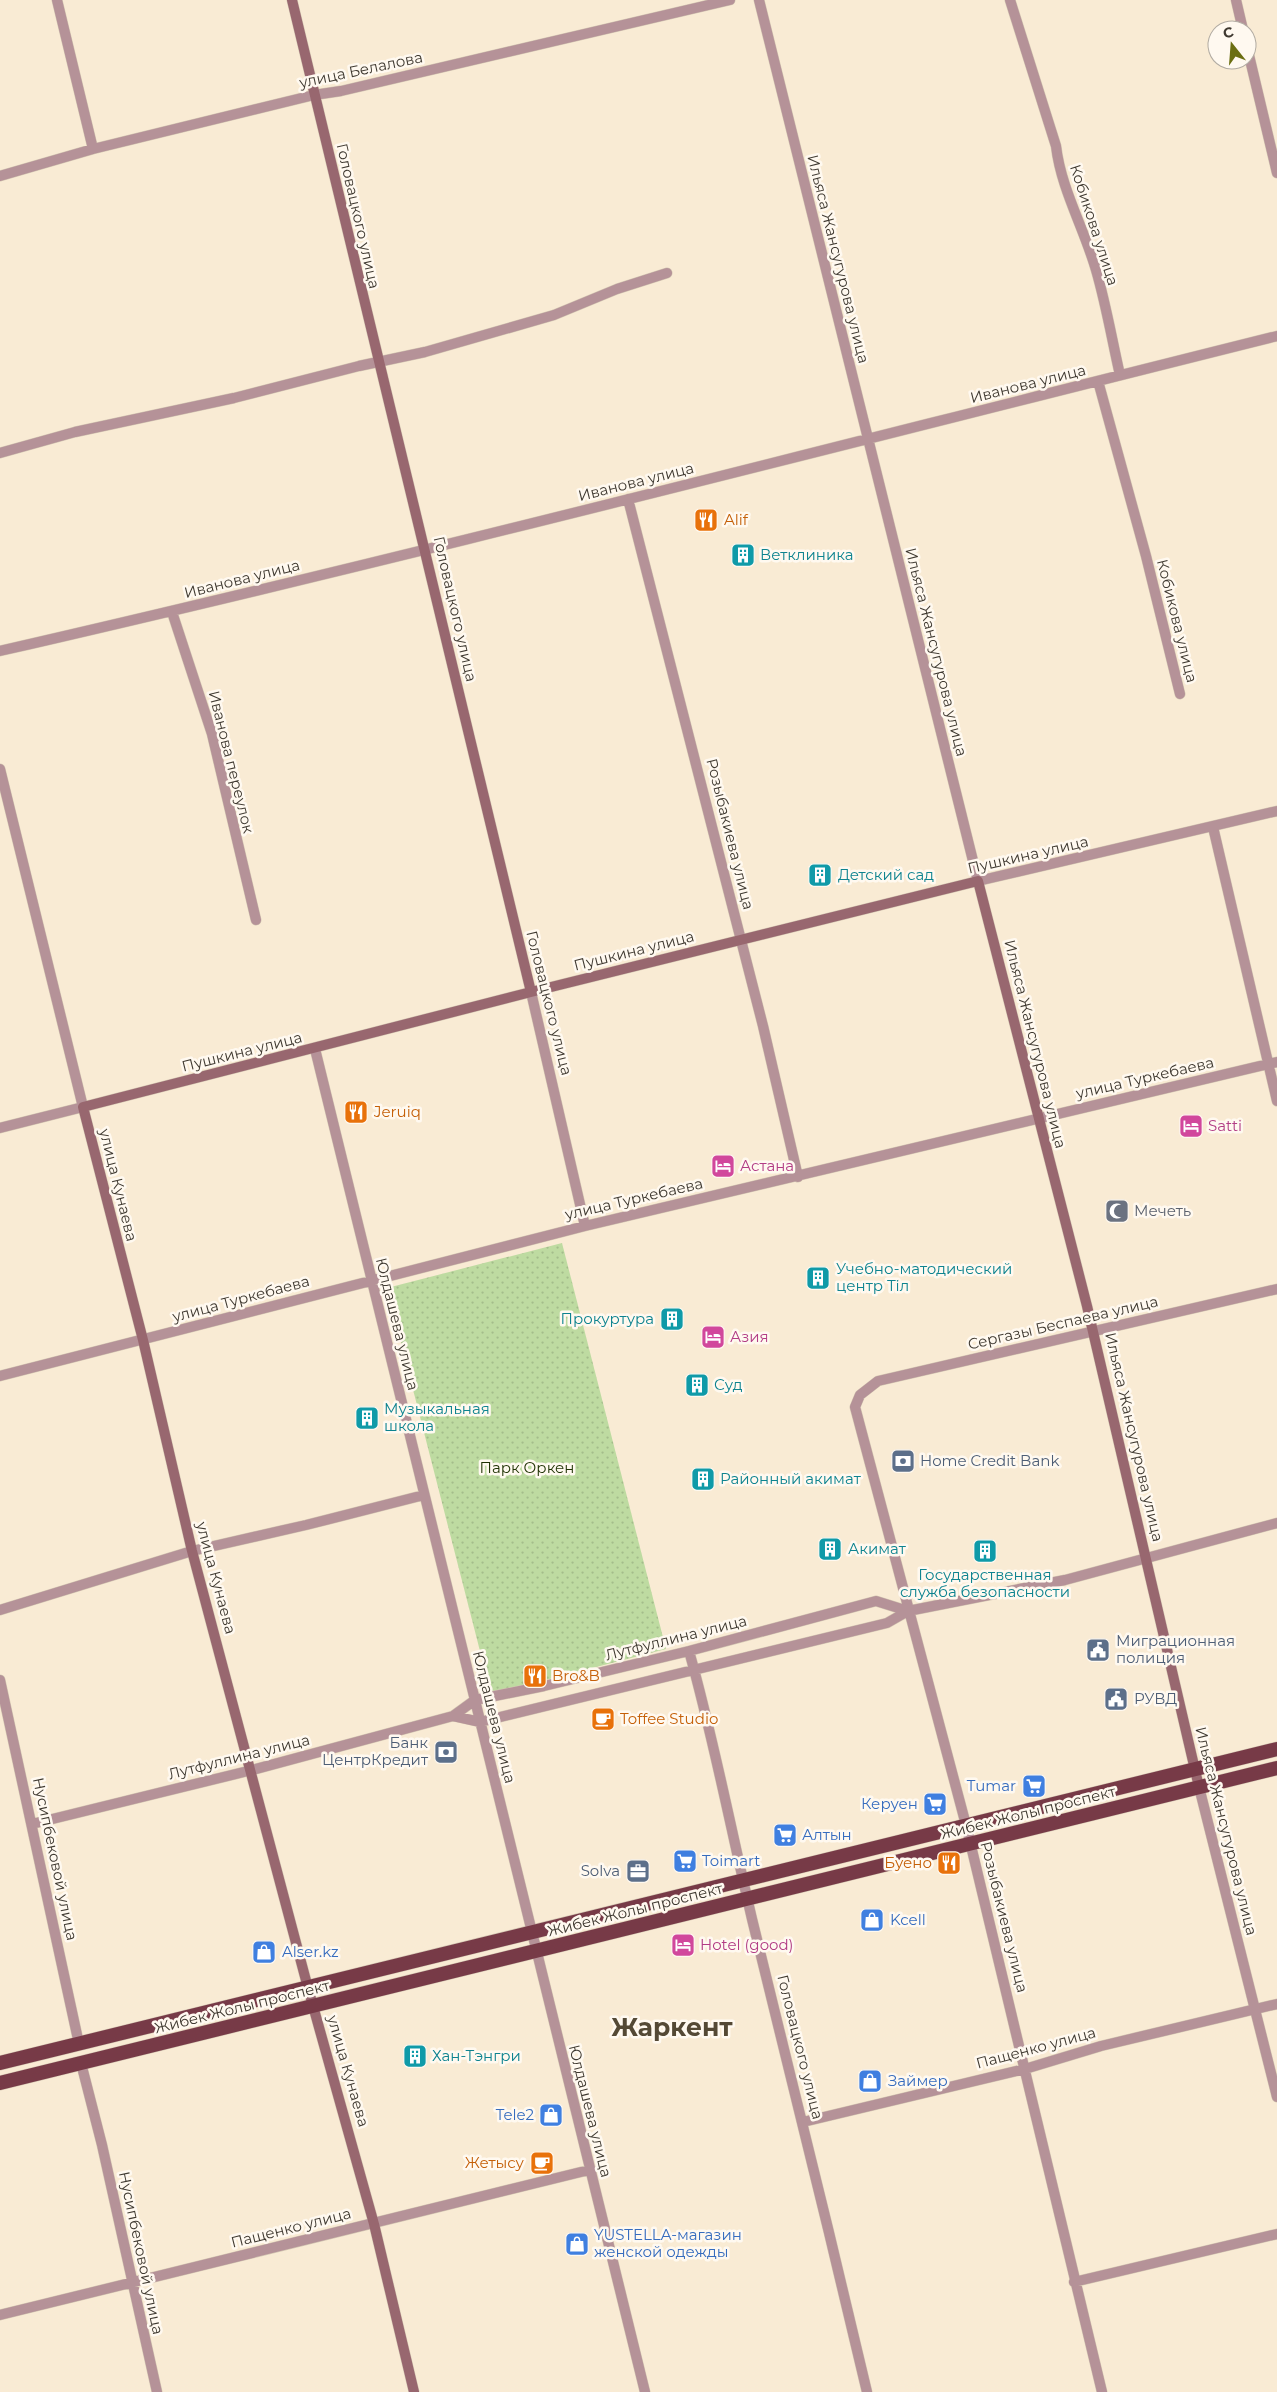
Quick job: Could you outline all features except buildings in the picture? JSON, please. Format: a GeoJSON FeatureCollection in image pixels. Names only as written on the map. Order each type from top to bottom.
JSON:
{"type":"FeatureCollection","features":[{"type":"Feature","properties":{"kind":"highway","name":"Жибек Жолы проспект"},"geometry":{"type":"LineString","coordinates":[[0,2063],[1277,1749]]}},
{"type":"Feature","properties":{"kind":"highway","name":"Жибек Жолы проспект"},"geometry":{"type":"LineString","coordinates":[[0,2083],[1277,1768]]}},
{"type":"Feature","properties":{"kind":"main road","name":"Головацкого улица"},"geometry":{"type":"LineString","coordinates":[[292,0],[531,992]]}},
{"type":"Feature","properties":{"kind":"main road","name":"Пушкина улица"},"geometry":{"type":"LineString","coordinates":[[83,1107],[315,1049],[531,992],[978,881]]}},
{"type":"Feature","properties":{"kind":"main road","name":"Ильяса Жансугурова улица"},"geometry":{"type":"LineString","coordinates":[[978,881],[1092,1330],[1199,1788]]}},
{"type":"Feature","properties":{"kind":"main road","name":"улица Кунаева"},"geometry":{"type":"LineString","coordinates":[[83,1107],[143,1340],[192,1551],[252,1770],[308,1988],[374,2224],[414,2392]]}},
{"type":"Feature","properties":{"kind":"street"},"geometry":{"type":"LineString","coordinates":[[57,0],[93,149]]}},
{"type":"Feature","properties":{"kind":"street","name":"улица Белалова"},"geometry":{"type":"LineString","coordinates":[[0,176],[93,149],[314,95],[341,91],[730,0]]}},
{"type":"Feature","properties":{"kind":"street","name":"Ильяса Жансугурова улица"},"geometry":{"type":"LineString","coordinates":[[758,0],[978,881]]}},
{"type":"Feature","properties":{"kind":"street","name":"Кобикова улица"},"geometry":{"type":"LineString","coordinates":[[1010,0],[1056,146],[1058,170],[1080,220],[1096,271],[1120,375]]}},
{"type":"Feature","properties":{"kind":"street"},"geometry":{"type":"LineString","coordinates":[[1236,0],[1241,20]]}},
{"type":"Feature","properties":{"kind":"street"},"geometry":{"type":"LineString","coordinates":[[1252,70],[1277,173]]}},
{"type":"Feature","properties":{"kind":"street"},"geometry":{"type":"LineString","coordinates":[[0,453],[75,432],[234,398],[443,347],[554,315],[617,289],[667,273]]}},
{"type":"Feature","properties":{"kind":"street","name":"Иванова улица"},"geometry":{"type":"LineString","coordinates":[[0,651],[172,612],[868,440],[1277,336]]}},
{"type":"Feature","properties":{"kind":"street","name":"Кобикова улица"},"geometry":{"type":"LineString","coordinates":[[1098,381],[1146,556],[1180,694]]}},
{"type":"Feature","properties":{"kind":"street","name":"Розыбакиева улица"},"geometry":{"type":"LineString","coordinates":[[628,499],[742,940],[798,1177]]}},
{"type":"Feature","properties":{"kind":"street","name":"Иванова переулок"},"geometry":{"type":"LineString","coordinates":[[172,612],[212,734],[256,920]]}},
{"type":"Feature","properties":{"kind":"street","name":"улица Кунаева"},"geometry":{"type":"LineString","coordinates":[[0,769],[83,1107]]}},
{"type":"Feature","properties":{"kind":"street","name":"Пушкина улица"},"geometry":{"type":"LineString","coordinates":[[978,881],[1277,811]]}},
{"type":"Feature","properties":{"kind":"street"},"geometry":{"type":"LineString","coordinates":[[1213,827],[1272,1064],[1277,1101]]}},
{"type":"Feature","properties":{"kind":"street","name":"Головацкого улица"},"geometry":{"type":"LineString","coordinates":[[531,992],[586,1226]]}},
{"type":"Feature","properties":{"kind":"street","name":"Юлдашева улица"},"geometry":{"type":"LineString","coordinates":[[315,1049],[588,2170],[645,2392]]}},
{"type":"Feature","properties":{"kind":"street","name":"улица Туркебаева"},"geometry":{"type":"LineString","coordinates":[[0,1376],[586,1226],[1272,1064]]}},
{"type":"Feature","properties":{"kind":"street","name":"Пушкина улица"},"geometry":{"type":"LineString","coordinates":[[0,1128],[83,1107]]}},
{"type":"Feature","properties":{"kind":"street","name":"Сергазы Беспаева улица"},"geometry":{"type":"LineString","coordinates":[[860,1395],[878,1381],[1092,1330],[1277,1289]]}},
{"type":"Feature","properties":{"kind":"street","name":"Розыбакиева улица"},"geometry":{"type":"LineString","coordinates":[[860,1395],[855,1407],[966,1825],[1026,2069],[1074,2282],[1102,2392]]}},
{"type":"Feature","properties":{"kind":"street"},"geometry":{"type":"LineString","coordinates":[[0,1610],[192,1551],[424,1495]]}},
{"type":"Feature","properties":{"kind":"street","name":"Лутфуллина улица"},"geometry":{"type":"LineString","coordinates":[[453,1716],[480,1722],[887,1623],[908,1612],[1065,1580],[1277,1523]]}},
{"type":"Feature","properties":{"kind":"street","name":"Лутфуллина улица"},"geometry":{"type":"LineString","coordinates":[[32,1824],[252,1770],[453,1716],[475,1700],[544,1686],[689,1651],[876,1601],[908,1612]]}},
{"type":"Feature","properties":{"kind":"street","name":"Головацкого улица"},"geometry":{"type":"LineString","coordinates":[[689,1651],[867,2392]]}},
{"type":"Feature","properties":{"kind":"street","name":"Нусипбековой улица"},"geometry":{"type":"LineString","coordinates":[[0,1680],[79,2044]]}},
{"type":"Feature","properties":{"kind":"street","name":"Ильяса Жансугурова улица"},"geometry":{"type":"LineString","coordinates":[[1199,1788],[1277,2097]]}},
{"type":"Feature","properties":{"kind":"street","name":"Пащенко улица"},"geometry":{"type":"LineString","coordinates":[[803,2122],[1026,2069],[1101,2046],[1277,2004]]}},
{"type":"Feature","properties":{"kind":"street","name":"Нусипбековой улица"},"geometry":{"type":"LineString","coordinates":[[81,2062],[157,2392]]}},
{"type":"Feature","properties":{"kind":"street","name":"Пащенко улица"},"geometry":{"type":"LineString","coordinates":[[0,2315],[588,2170]]}},
{"type":"Feature","properties":{"kind":"street"},"geometry":{"type":"LineString","coordinates":[[1074,2282],[1277,2234]]}},
{"type":"Feature","properties":{"kind":"green space","name":"Парк Оркен"},"geometry":{"type":"Polygon","coordinates":[[[562,1243],[666,1649],[491,1694],[387,1288],[562,1243]]]}},
{"type":"Feature","properties":{"kind":"place","name":"Alif"},"geometry":{"type":"Point","coordinates":[706,520]}},
{"type":"Feature","properties":{"kind":"place","name":"Ветклиника"},"geometry":{"type":"Point","coordinates":[743,555]}},
{"type":"Feature","properties":{"kind":"place","name":"Детский сад"},"geometry":{"type":"Point","coordinates":[820,875]}},
{"type":"Feature","properties":{"kind":"place","name":"Jeruiq"},"geometry":{"type":"Point","coordinates":[356,1112]}},
{"type":"Feature","properties":{"kind":"place","name":"Satti"},"geometry":{"type":"Point","coordinates":[1191,1126]}},
{"type":"Feature","properties":{"kind":"place","name":"Астана"},"geometry":{"type":"Point","coordinates":[723,1166]}},
{"type":"Feature","properties":{"kind":"place","name":"Мечеть"},"geometry":{"type":"Point","coordinates":[1117,1211]}},
{"type":"Feature","properties":{"kind":"place","name":"Учебно-матодический центр Тіл"},"geometry":{"type":"Point","coordinates":[818,1278]}},
{"type":"Feature","properties":{"kind":"place","name":"Прокуртура"},"geometry":{"type":"Point","coordinates":[672,1319]}},
{"type":"Feature","properties":{"kind":"place","name":"Азия"},"geometry":{"type":"Point","coordinates":[713,1337]}},
{"type":"Feature","properties":{"kind":"place","name":"Суд"},"geometry":{"type":"Point","coordinates":[697,1385]}},
{"type":"Feature","properties":{"kind":"place","name":"Музыкальная школа"},"geometry":{"type":"Point","coordinates":[367,1418]}},
{"type":"Feature","properties":{"kind":"place","name":"Home Credit Bank"},"geometry":{"type":"Point","coordinates":[903,1461]}},
{"type":"Feature","properties":{"kind":"place","name":"Районный акимат"},"geometry":{"type":"Point","coordinates":[703,1479]}},
{"type":"Feature","properties":{"kind":"place","name":"Акимат"},"geometry":{"type":"Point","coordinates":[830,1549]}},
{"type":"Feature","properties":{"kind":"place","name":"Государственная служба безопасности"},"geometry":{"type":"Point","coordinates":[985,1551]}},
{"type":"Feature","properties":{"kind":"place","name":"Миграционная полиция"},"geometry":{"type":"Point","coordinates":[1098,1650]}},
{"type":"Feature","properties":{"kind":"place","name":"Bro&B"},"geometry":{"type":"Point","coordinates":[535,1676]}},
{"type":"Feature","properties":{"kind":"place","name":"РУВД"},"geometry":{"type":"Point","coordinates":[1116,1699]}},
{"type":"Feature","properties":{"kind":"place","name":"Toffee Studio"},"geometry":{"type":"Point","coordinates":[603,1719]}},
{"type":"Feature","properties":{"kind":"place","name":"Банк ЦентрКредит"},"geometry":{"type":"Point","coordinates":[446,1752]}},
{"type":"Feature","properties":{"kind":"place","name":"Tumar"},"geometry":{"type":"Point","coordinates":[1034,1786]}},
{"type":"Feature","properties":{"kind":"place","name":"Керуен"},"geometry":{"type":"Point","coordinates":[935,1804]}},
{"type":"Feature","properties":{"kind":"place","name":"Алтын"},"geometry":{"type":"Point","coordinates":[785,1835]}},
{"type":"Feature","properties":{"kind":"place","name":"Toimart"},"geometry":{"type":"Point","coordinates":[685,1861]}},
{"type":"Feature","properties":{"kind":"place","name":"Буено"},"geometry":{"type":"Point","coordinates":[949,1863]}},
{"type":"Feature","properties":{"kind":"place","name":"Solva"},"geometry":{"type":"Point","coordinates":[638,1871]}},
{"type":"Feature","properties":{"kind":"place","name":"Kcell"},"geometry":{"type":"Point","coordinates":[872,1920]}},
{"type":"Feature","properties":{"kind":"place","name":"Hotel (good)"},"geometry":{"type":"Point","coordinates":[683,1945]}},
{"type":"Feature","properties":{"kind":"place","name":"Alser.kz"},"geometry":{"type":"Point","coordinates":[264,1952]}},
{"type":"Feature","properties":{"kind":"place","name":"Хан-Тэнгри"},"geometry":{"type":"Point","coordinates":[415,2056]}},
{"type":"Feature","properties":{"kind":"place","name":"Займер"},"geometry":{"type":"Point","coordinates":[870,2081]}},
{"type":"Feature","properties":{"kind":"place","name":"Tele2"},"geometry":{"type":"Point","coordinates":[551,2115]}},
{"type":"Feature","properties":{"kind":"place","name":"Жетысу"},"geometry":{"type":"Point","coordinates":[542,2163]}},
{"type":"Feature","properties":{"kind":"place","name":"YUSTELLA-магазин женской одежды"},"geometry":{"type":"Point","coordinates":[577,2244]}},
{"type":"Feature","properties":{"kind":"district","name":"Жаркент"},"geometry":{"type":"Point","coordinates":[672,2027]}}]}
